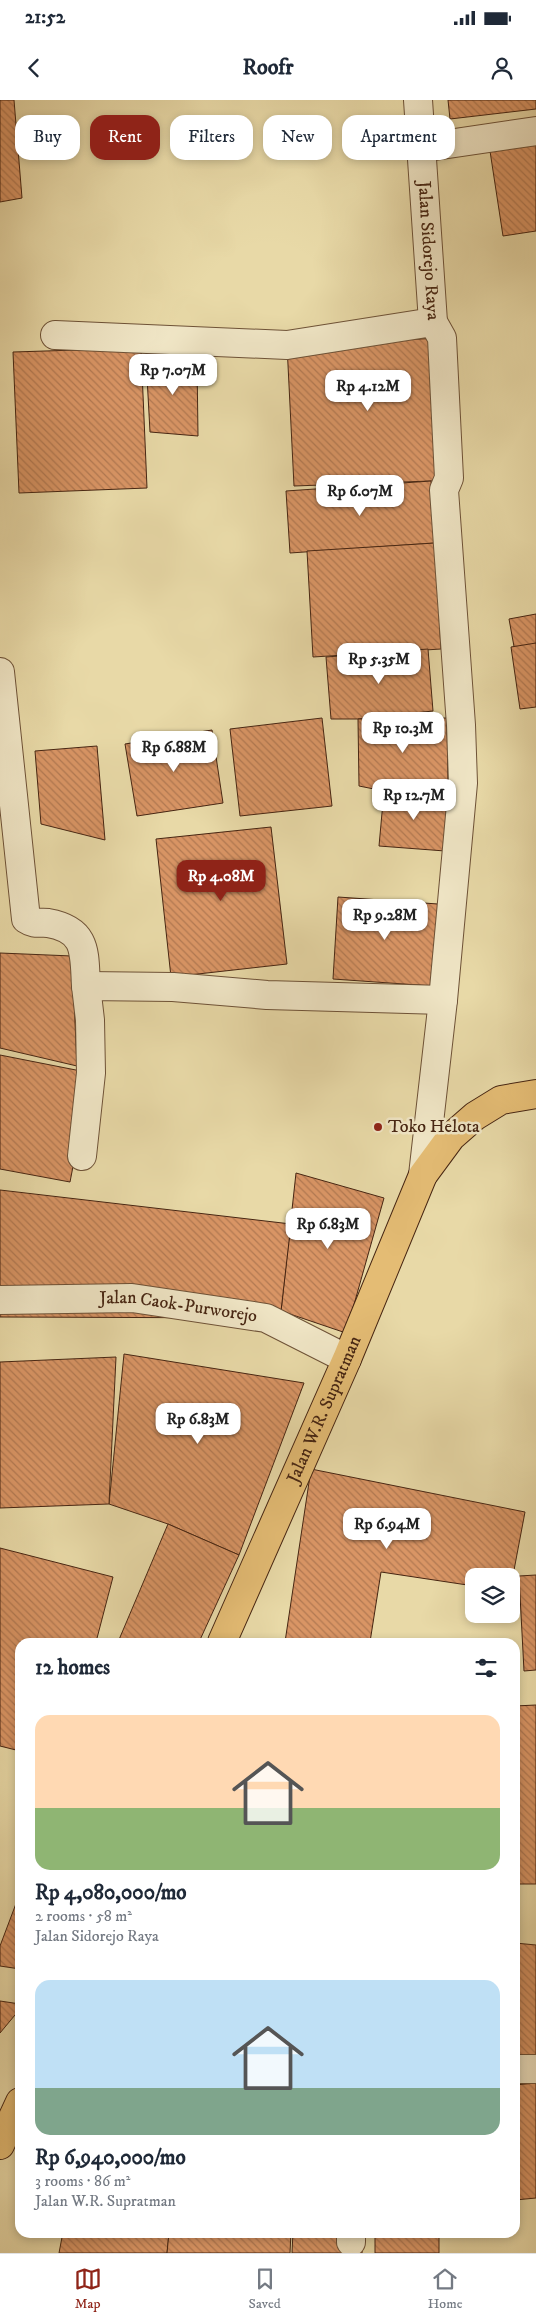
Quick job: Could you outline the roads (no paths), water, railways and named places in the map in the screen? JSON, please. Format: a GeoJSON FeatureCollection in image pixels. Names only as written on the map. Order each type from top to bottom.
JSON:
{"type":"FeatureCollection","features":[{"type":"Feature","properties":{"kind":"main road","name":"Jalan W.R. Supratman"},"geometry":{"type":"LineString","coordinates":[[224,1638],[347,1359],[422,1175],[451,1137],[474,1116],[501,1100],[536,1094]]}},
{"type":"Feature","properties":{"kind":"main road"},"geometry":{"type":"LineString","coordinates":[[0,2145],[15,2113]]}},
{"type":"Feature","properties":{"kind":"street","name":"Jalan Sidorejo Raya"},"geometry":{"type":"LineString","coordinates":[[418,100],[419,115]]}},
{"type":"Feature","properties":{"kind":"street"},"geometry":{"type":"LineString","coordinates":[[455,143],[536,130]]}},
{"type":"Feature","properties":{"kind":"street","name":"Jalan Sidorejo Raya"},"geometry":{"type":"LineString","coordinates":[[422,160],[433,322],[442,338],[449,478],[444,490],[461,715],[463,783],[443,1000],[422,1175]]}},
{"type":"Feature","properties":{"kind":"street"},"geometry":{"type":"LineString","coordinates":[[55,335],[288,345],[433,322]]}},
{"type":"Feature","properties":{"kind":"street"},"geometry":{"type":"LineString","coordinates":[[0,672],[26,919],[32,924],[48,923],[68,930],[79,937],[84,952],[90,1020],[91,1073],[82,1156]]}},
{"type":"Feature","properties":{"kind":"street"},"geometry":{"type":"LineString","coordinates":[[86,986],[173,987],[267,995],[443,1000]]}},
{"type":"Feature","properties":{"kind":"street","name":"Jalan Caok-Purworejo"},"geometry":{"type":"LineString","coordinates":[[0,1300],[132,1298],[266,1318],[347,1359]]}},
{"type":"Feature","properties":{"kind":"street"},"geometry":{"type":"LineString","coordinates":[[520,2069],[536,2069]]}},
{"type":"Feature","properties":{"kind":"place","name":"Toko Helota"},"geometry":{"type":"Point","coordinates":[378,1127]}}]}
